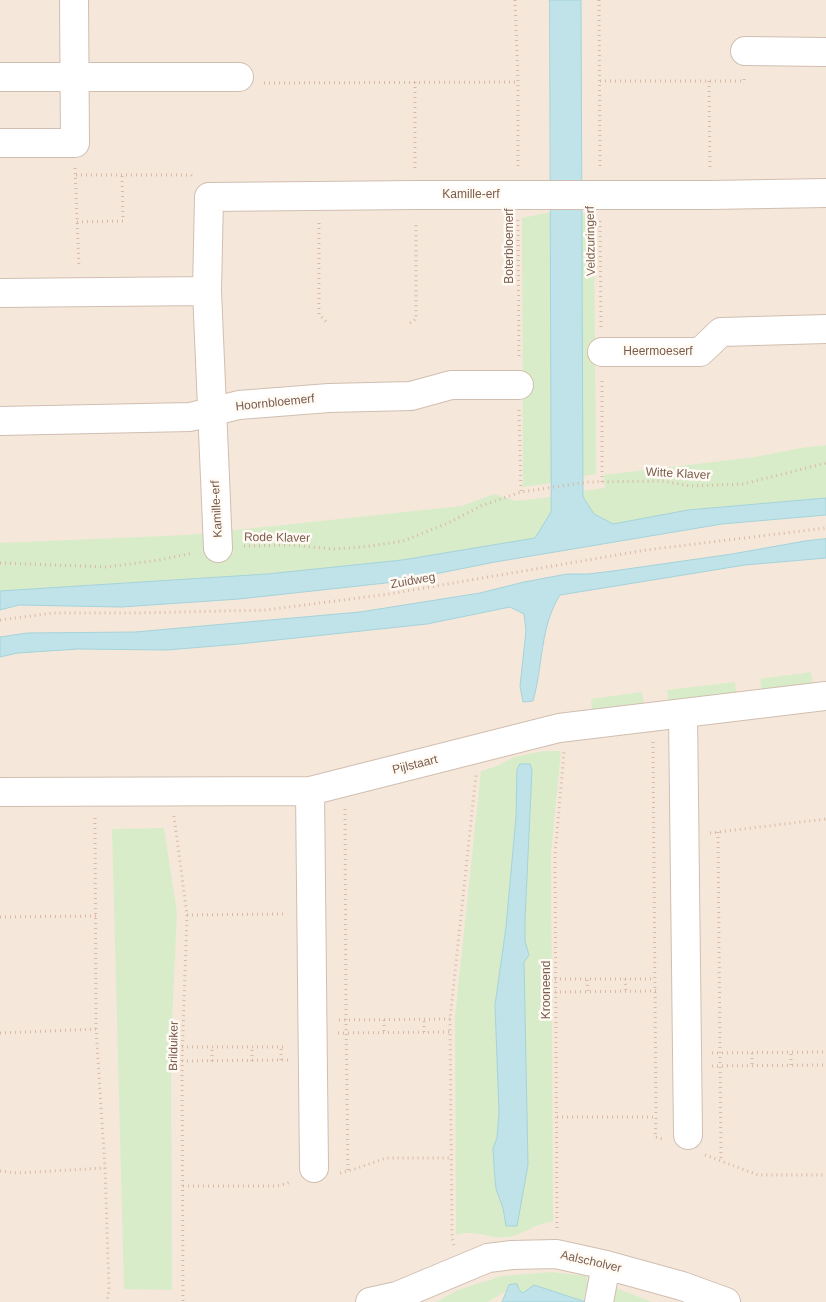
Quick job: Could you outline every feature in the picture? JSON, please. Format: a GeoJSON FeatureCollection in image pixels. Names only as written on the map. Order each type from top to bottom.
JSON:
{"type":"FeatureCollection","features":[{"type":"Feature","properties":{"kind":"street"},"geometry":{"type":"LineString","coordinates":[[0,143],[75,143],[74,0]]}},
{"type":"Feature","properties":{"kind":"street"},"geometry":{"type":"LineString","coordinates":[[745,51],[826,52]]}},
{"type":"Feature","properties":{"kind":"street"},"geometry":{"type":"LineString","coordinates":[[0,77],[239,77]]}},
{"type":"Feature","properties":{"kind":"street","name":"Kamille-erf"},"geometry":{"type":"LineString","coordinates":[[218,548],[207,291],[210,197],[826,193]]}},
{"type":"Feature","properties":{"kind":"street"},"geometry":{"type":"LineString","coordinates":[[0,293],[207,291]]}},
{"type":"Feature","properties":{"kind":"street","name":"Heermoeserf"},"geometry":{"type":"LineString","coordinates":[[602,352],[700,352],[721,332],[826,329]]}},
{"type":"Feature","properties":{"kind":"street","name":"Hoornbloemerf"},"geometry":{"type":"LineString","coordinates":[[0,421],[190,417],[239,405],[329,398],[411,396],[451,385],[519,385]]}},
{"type":"Feature","properties":{"kind":"street","name":"Pijlstaart"},"geometry":{"type":"LineString","coordinates":[[0,792],[310,791],[559,728],[826,696]]}},
{"type":"Feature","properties":{"kind":"street"},"geometry":{"type":"LineString","coordinates":[[683,714],[688,1135]]}},
{"type":"Feature","properties":{"kind":"street"},"geometry":{"type":"LineString","coordinates":[[310,791],[314,1168]]}},
{"type":"Feature","properties":{"kind":"street","name":"Aalscholver"},"geometry":{"type":"LineString","coordinates":[[370,1302],[397,1296],[488,1258],[512,1255],[556,1254],[606,1265],[682,1286],[726,1302]]}},
{"type":"Feature","properties":{"kind":"street"},"geometry":{"type":"LineString","coordinates":[[599,1300],[606,1265]]}},
{"type":"Feature","properties":{"kind":"path","name":"Boterbloemerf"},"geometry":{"type":"LineString","coordinates":[[515,0],[518,82],[532,194],[519,385],[521,492]]}},
{"type":"Feature","properties":{"kind":"path","name":"Veldzuringerf"},"geometry":{"type":"LineString","coordinates":[[599,0],[600,81],[594,194],[602,352],[602,482]]}},
{"type":"Feature","properties":{"kind":"path"},"geometry":{"type":"LineString","coordinates":[[600,81],[744,81],[745,51]]}},
{"type":"Feature","properties":{"kind":"path"},"geometry":{"type":"LineString","coordinates":[[239,77],[252,83],[518,82]]}},
{"type":"Feature","properties":{"kind":"path"},"geometry":{"type":"LineString","coordinates":[[709,81],[710,195]]}},
{"type":"Feature","properties":{"kind":"path"},"geometry":{"type":"LineString","coordinates":[[75,143],[79,292]]}},
{"type":"Feature","properties":{"kind":"path"},"geometry":{"type":"LineString","coordinates":[[76,175],[191,175],[210,197]]}},
{"type":"Feature","properties":{"kind":"path"},"geometry":{"type":"LineString","coordinates":[[77,222],[123,221],[122,175]]}},
{"type":"Feature","properties":{"kind":"path"},"geometry":{"type":"LineString","coordinates":[[319,196],[319,314],[328,324]]}},
{"type":"Feature","properties":{"kind":"path","name":"Witte Klaver"},"geometry":{"type":"LineString","coordinates":[[545,488],[588,482],[662,480],[691,486],[742,484],[826,463]]}},
{"type":"Feature","properties":{"kind":"path","name":"Rode Klaver"},"geometry":{"type":"LineString","coordinates":[[0,563],[107,567],[159,560],[218,548],[249,545],[291,545],[333,549],[363,547],[403,541],[448,523],[481,506],[521,492],[545,488]]}},
{"type":"Feature","properties":{"kind":"path","name":"Zuidweg"},"geometry":{"type":"LineString","coordinates":[[0,620],[52,612],[139,613],[266,610],[389,594],[646,550],[826,528]]}},
{"type":"Feature","properties":{"kind":"path"},"geometry":{"type":"LineString","coordinates":[[653,717],[656,1117]]}},
{"type":"Feature","properties":{"kind":"path","name":"Krooneend"},"geometry":{"type":"LineString","coordinates":[[556,1254],[555,855],[564,747],[559,728]]}},
{"type":"Feature","properties":{"kind":"path"},"geometry":{"type":"LineString","coordinates":[[463,1268],[452,1238],[450,1019],[476,770],[471,750]]}},
{"type":"Feature","properties":{"kind":"path"},"geometry":{"type":"LineString","coordinates":[[345,782],[348,1171]]}},
{"type":"Feature","properties":{"kind":"path","name":"Brilduiker"},"geometry":{"type":"LineString","coordinates":[[173,791],[175,825],[188,915],[182,1047],[183,1302]]}},
{"type":"Feature","properties":{"kind":"path"},"geometry":{"type":"LineString","coordinates":[[95,793],[96,1029],[105,1168],[108,1302]]}},
{"type":"Feature","properties":{"kind":"path"},"geometry":{"type":"LineString","coordinates":[[685,836],[826,819]]}},
{"type":"Feature","properties":{"kind":"path"},"geometry":{"type":"LineString","coordinates":[[718,832],[721,1161]]}},
{"type":"Feature","properties":{"kind":"path"},"geometry":{"type":"LineString","coordinates":[[188,915],[312,914]]}},
{"type":"Feature","properties":{"kind":"path"},"geometry":{"type":"LineString","coordinates":[[0,917],[96,916]]}},
{"type":"Feature","properties":{"kind":"path"},"geometry":{"type":"LineString","coordinates":[[555,979],[654,979],[686,985]]}},
{"type":"Feature","properties":{"kind":"path"},"geometry":{"type":"LineString","coordinates":[[625,979],[626,991]]}},
{"type":"Feature","properties":{"kind":"path"},"geometry":{"type":"LineString","coordinates":[[587,980],[588,991]]}},
{"type":"Feature","properties":{"kind":"path"},"geometry":{"type":"LineString","coordinates":[[555,992],[654,991],[686,985]]}},
{"type":"Feature","properties":{"kind":"path"},"geometry":{"type":"LineString","coordinates":[[182,1061],[281,1060],[346,1020],[450,1019]]}},
{"type":"Feature","properties":{"kind":"path"},"geometry":{"type":"LineString","coordinates":[[384,1020],[384,1032]]}},
{"type":"Feature","properties":{"kind":"path"},"geometry":{"type":"LineString","coordinates":[[424,1020],[424,1032]]}},
{"type":"Feature","properties":{"kind":"path"},"geometry":{"type":"LineString","coordinates":[[0,1033],[96,1029]]}},
{"type":"Feature","properties":{"kind":"path"},"geometry":{"type":"LineString","coordinates":[[182,1047],[281,1047],[346,1033],[450,1032]]}},
{"type":"Feature","properties":{"kind":"path"},"geometry":{"type":"LineString","coordinates":[[281,1047],[281,1060]]}},
{"type":"Feature","properties":{"kind":"path"},"geometry":{"type":"LineString","coordinates":[[212,1048],[212,1061]]}},
{"type":"Feature","properties":{"kind":"path"},"geometry":{"type":"LineString","coordinates":[[252,1048],[252,1061]]}},
{"type":"Feature","properties":{"kind":"path"},"geometry":{"type":"LineString","coordinates":[[791,1065],[792,1052]]}},
{"type":"Feature","properties":{"kind":"path"},"geometry":{"type":"LineString","coordinates":[[687,1059],[720,1053],[826,1052]]}},
{"type":"Feature","properties":{"kind":"path"},"geometry":{"type":"LineString","coordinates":[[752,1053],[752,1066]]}},
{"type":"Feature","properties":{"kind":"path"},"geometry":{"type":"LineString","coordinates":[[687,1059],[720,1066],[826,1065]]}},
{"type":"Feature","properties":{"kind":"path"},"geometry":{"type":"LineString","coordinates":[[0,1171],[105,1168]]}},
{"type":"Feature","properties":{"kind":"shaded area"},"geometry":{"type":"Polygon","coordinates":[[[0,0],[826,0],[826,1302],[0,1302],[0,0]]]}},
{"type":"Feature","properties":{"kind":"green space"},"geometry":{"type":"Polygon","coordinates":[[[551,212],[551,483],[523,487],[522,218],[551,212]]]}},
{"type":"Feature","properties":{"kind":"green space"},"geometry":{"type":"Polygon","coordinates":[[[582,213],[594,214],[596,474],[583,476],[582,213]]]}},
{"type":"Feature","properties":{"kind":"green space"},"geometry":{"type":"Polygon","coordinates":[[[826,445],[826,498],[688,510],[613,524],[594,514],[583,497],[583,491],[605,488],[604,475],[755,457],[826,445]]]}},
{"type":"Feature","properties":{"kind":"green space"},"geometry":{"type":"Polygon","coordinates":[[[494,494],[516,501],[551,497],[551,513],[535,538],[402,560],[267,574],[0,591],[0,543],[187,535],[462,506],[494,494]]]}},
{"type":"Feature","properties":{"kind":"green space"},"geometry":{"type":"Polygon","coordinates":[[[811,672],[813,684],[762,691],[760,679],[811,672]]]}},
{"type":"Feature","properties":{"kind":"green space"},"geometry":{"type":"Polygon","coordinates":[[[735,682],[736,694],[669,702],[667,690],[735,682]]]}},
{"type":"Feature","properties":{"kind":"green space"},"geometry":{"type":"Polygon","coordinates":[[[642,692],[644,704],[592,711],[591,699],[642,692]]]}},
{"type":"Feature","properties":{"kind":"green space"},"geometry":{"type":"Polygon","coordinates":[[[543,751],[561,751],[551,854],[553,1222],[541,1224],[506,1237],[469,1233],[456,1235],[455,1017],[481,771],[497,766],[514,757],[543,751]],[[520,764],[517,770],[516,817],[506,927],[495,1005],[499,1113],[497,1138],[493,1148],[496,1189],[503,1208],[504,1220],[518,1220],[528,1165],[524,962],[529,955],[525,941],[525,919],[530,764],[520,764]]]}},
{"type":"Feature","properties":{"kind":"green space"},"geometry":{"type":"Polygon","coordinates":[[[164,828],[177,913],[171,1045],[172,1290],[124,1289],[112,829],[164,828]]]}},
{"type":"Feature","properties":{"kind":"green space"},"geometry":{"type":"Polygon","coordinates":[[[551,1272],[586,1276],[588,1283],[583,1301],[534,1285],[523,1293],[509,1285],[506,1291],[488,1302],[436,1302],[458,1290],[502,1276],[551,1272]]]}},
{"type":"Feature","properties":{"kind":"green space"},"geometry":{"type":"Polygon","coordinates":[[[613,1287],[652,1302],[609,1302],[613,1287]]]}},
{"type":"Feature","properties":{"kind":"water"},"geometry":{"type":"Polygon","coordinates":[[[550,0],[581,0],[583,497],[594,514],[613,524],[688,510],[826,498],[826,515],[722,524],[495,562],[395,582],[239,599],[121,607],[19,605],[0,610],[0,591],[267,574],[402,560],[535,538],[551,512],[550,0]]]}},
{"type":"Feature","properties":{"kind":"water"},"geometry":{"type":"Polygon","coordinates":[[[826,539],[826,558],[745,565],[560,595],[545,633],[533,701],[523,702],[520,686],[526,631],[524,614],[510,607],[427,624],[239,644],[167,650],[78,649],[18,653],[0,657],[0,637],[27,633],[135,632],[360,612],[480,593],[567,574],[613,571],[826,539]]]}},
{"type":"Feature","properties":{"kind":"water"},"geometry":{"type":"Polygon","coordinates":[[[520,764],[530,764],[532,770],[525,919],[525,941],[529,955],[524,962],[528,1165],[517,1226],[506,1226],[503,1208],[496,1189],[493,1148],[497,1138],[499,1113],[495,1005],[506,927],[516,817],[517,770],[520,764]]]}},
{"type":"Feature","properties":{"kind":"water"},"geometry":{"type":"Polygon","coordinates":[[[517,1284],[519,1290],[523,1293],[534,1285],[586,1302],[502,1302],[509,1285],[517,1284]]]}}]}
